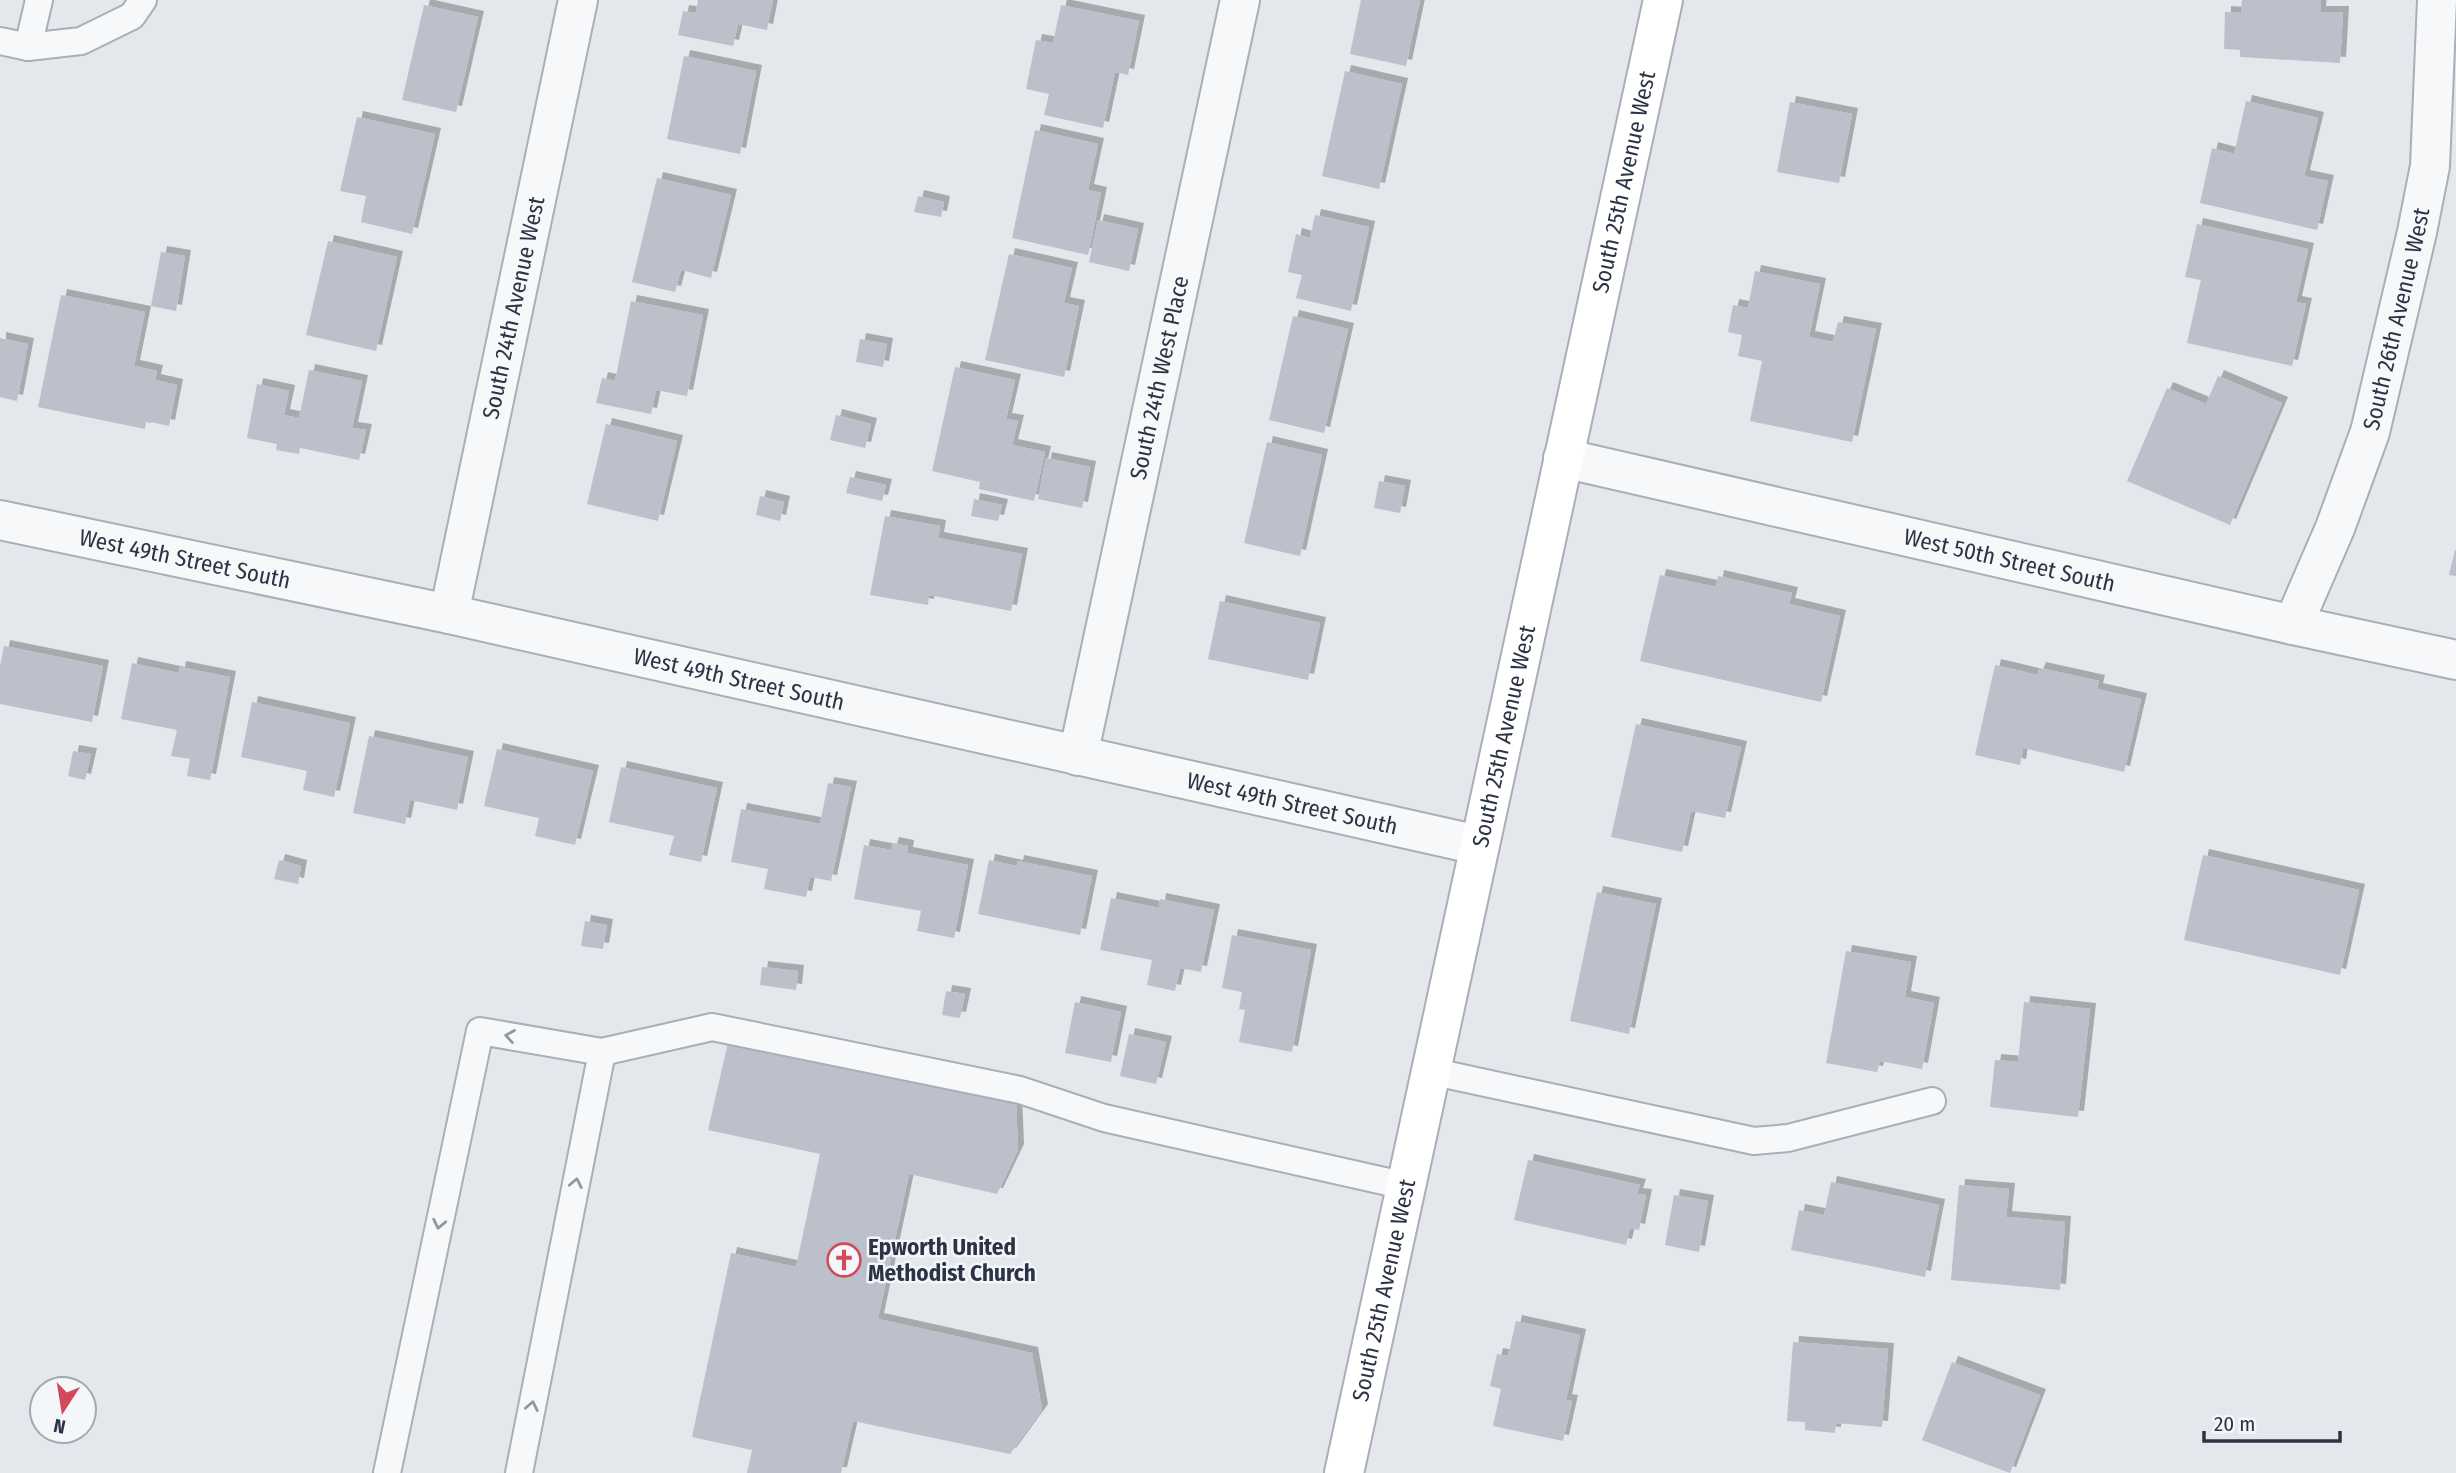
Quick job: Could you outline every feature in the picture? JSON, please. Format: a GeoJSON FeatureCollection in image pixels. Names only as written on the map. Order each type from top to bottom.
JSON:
{"type":"FeatureCollection","features":[{"type":"Feature","properties":{"kind":"street","name":"South 24th Avenue West"},"geometry":{"type":"LineString","coordinates":[[449,614],[578,0]]}},
{"type":"Feature","properties":{"kind":"street","name":"South 24th West Place"},"geometry":{"type":"LineString","coordinates":[[1078,756],[1240,0]]}},
{"type":"Feature","properties":{"kind":"street","name":"South 25th Avenue West"},"geometry":{"type":"LineString","coordinates":[[1344,1473],[1663,0]]}},
{"type":"Feature","properties":{"kind":"street","name":"South 26th Avenue West"},"geometry":{"type":"LineString","coordinates":[[2293,625],[2335,528],[2370,432],[2417,232],[2430,166],[2437,0]]}},
{"type":"Feature","properties":{"kind":"street","name":"West 50th Street South"},"geometry":{"type":"LineString","coordinates":[[1563,458],[2456,660]]}},
{"type":"Feature","properties":{"kind":"street","name":"West 49th Street South"},"geometry":{"type":"LineString","coordinates":[[0,520],[449,614],[1478,845]]}},
{"type":"Feature","properties":{"kind":"lane"},"geometry":{"type":"LineString","coordinates":[[28,47],[39,0]]}},
{"type":"Feature","properties":{"kind":"lane"},"geometry":{"type":"LineString","coordinates":[[0,41],[28,47],[81,41],[132,16],[143,0]]}},
{"type":"Feature","properties":{"kind":"lane"},"geometry":{"type":"LineString","coordinates":[[387,1473],[480,1031],[602,1052],[712,1027],[1020,1090],[1104,1118],[1406,1186]]}},
{"type":"Feature","properties":{"kind":"lane"},"geometry":{"type":"LineString","coordinates":[[519,1473],[602,1052]]}},
{"type":"Feature","properties":{"kind":"lane"},"geometry":{"type":"LineString","coordinates":[[1430,1071],[1754,1141],[1788,1138],[1932,1101]]}},
{"type":"Feature","properties":{"kind":"building"},"geometry":{"type":"Polygon","coordinates":[[[698,0],[773,0],[767,30],[738,24],[733,46],[678,35],[683,11],[696,13],[698,0]]]}},
{"type":"Feature","properties":{"kind":"building"},"geometry":{"type":"Polygon","coordinates":[[[1361,0],[1420,0],[1406,66],[1350,54],[1361,0]]]}},
{"type":"Feature","properties":{"kind":"building"},"geometry":{"type":"Polygon","coordinates":[[[2242,0],[2321,0],[2320,12],[2343,12],[2340,63],[2240,57],[2240,50],[2224,49],[2225,12],[2241,13],[2242,0]]]}},
{"type":"Feature","properties":{"kind":"building"},"geometry":{"type":"Polygon","coordinates":[[[424,5],[478,17],[456,112],[402,100],[424,5]]]}},
{"type":"Feature","properties":{"kind":"building"},"geometry":{"type":"Polygon","coordinates":[[[1061,5],[1139,21],[1128,75],[1115,72],[1103,128],[1044,115],[1049,94],[1026,89],[1036,40],[1053,43],[1061,5]]]}},
{"type":"Feature","properties":{"kind":"building"},"geometry":{"type":"Polygon","coordinates":[[[684,56],[756,71],[740,154],[667,139],[684,56]]]}},
{"type":"Feature","properties":{"kind":"building"},"geometry":{"type":"Polygon","coordinates":[[[1345,71],[1402,84],[1379,189],[1322,176],[1345,71]]]}},
{"type":"Feature","properties":{"kind":"building"},"geometry":{"type":"Polygon","coordinates":[[[2246,101],[2318,118],[2304,176],[2328,181],[2317,230],[2200,203],[2212,148],[2234,154],[2246,101]]]}},
{"type":"Feature","properties":{"kind":"building"},"geometry":{"type":"Polygon","coordinates":[[[1790,102],[1852,114],[1839,183],[1777,172],[1790,102]]]}},
{"type":"Feature","properties":{"kind":"building"},"geometry":{"type":"Polygon","coordinates":[[[357,117],[435,134],[412,234],[361,222],[366,196],[340,191],[357,117]]]}},
{"type":"Feature","properties":{"kind":"building"},"geometry":{"type":"Polygon","coordinates":[[[1035,130],[1098,144],[1088,190],[1101,193],[1088,255],[1012,238],[1035,130]]]}},
{"type":"Feature","properties":{"kind":"building"},"geometry":{"type":"Polygon","coordinates":[[[657,178],[731,195],[711,278],[681,270],[675,292],[632,282],[657,178]]]}},
{"type":"Feature","properties":{"kind":"building"},"geometry":{"type":"Polygon","coordinates":[[[918,196],[944,202],[941,217],[914,212],[918,196]]]}},
{"type":"Feature","properties":{"kind":"building"},"geometry":{"type":"Polygon","coordinates":[[[1315,215],[1369,227],[1351,311],[1296,298],[1302,275],[1288,272],[1296,234],[1310,238],[1315,215]]]}},
{"type":"Feature","properties":{"kind":"building"},"geometry":{"type":"Polygon","coordinates":[[[1098,220],[1138,229],[1129,271],[1089,262],[1098,220]]]}},
{"type":"Feature","properties":{"kind":"building"},"geometry":{"type":"Polygon","coordinates":[[[2197,224],[2308,249],[2296,302],[2306,304],[2292,366],[2187,343],[2201,280],[2185,277],[2197,224]]]}},
{"type":"Feature","properties":{"kind":"building"},"geometry":{"type":"Polygon","coordinates":[[[328,241],[397,257],[376,351],[306,335],[328,241]]]}},
{"type":"Feature","properties":{"kind":"building"},"geometry":{"type":"Polygon","coordinates":[[[161,252],[185,256],[176,311],[151,306],[161,252]]]}},
{"type":"Feature","properties":{"kind":"building"},"geometry":{"type":"Polygon","coordinates":[[[1009,254],[1072,268],[1064,303],[1079,306],[1064,377],[985,360],[1009,254]]]}},
{"type":"Feature","properties":{"kind":"building"},"geometry":{"type":"Polygon","coordinates":[[[1755,271],[1820,284],[1809,337],[1833,342],[1838,322],[1876,329],[1852,442],[1750,421],[1762,361],[1738,356],[1742,335],[1728,332],[1733,305],[1748,308],[1755,271]]]}},
{"type":"Feature","properties":{"kind":"building"},"geometry":{"type":"Polygon","coordinates":[[[61,295],[145,312],[134,366],[157,371],[155,380],[177,385],[169,426],[146,421],[145,429],[38,407],[61,295]]]}},
{"type":"Feature","properties":{"kind":"building"},"geometry":{"type":"Polygon","coordinates":[[[631,301],[703,315],[687,396],[656,390],[651,414],[596,403],[602,378],[615,381],[631,301]]]}},
{"type":"Feature","properties":{"kind":"building"},"geometry":{"type":"Polygon","coordinates":[[[1293,316],[1348,329],[1324,433],[1269,420],[1293,316]]]}},
{"type":"Feature","properties":{"kind":"building"},"geometry":{"type":"Polygon","coordinates":[[[0,338],[28,344],[17,401],[0,397],[0,338]]]}},
{"type":"Feature","properties":{"kind":"building"},"geometry":{"type":"Polygon","coordinates":[[[860,339],[887,344],[883,367],[856,362],[860,339]]]}},
{"type":"Feature","properties":{"kind":"building"},"geometry":{"type":"Polygon","coordinates":[[[955,367],[1015,380],[1006,419],[1018,421],[1012,445],[1045,452],[1034,501],[979,489],[980,482],[932,471],[955,367]]]}},
{"type":"Feature","properties":{"kind":"building"},"geometry":{"type":"Polygon","coordinates":[[[309,370],[362,381],[352,428],[366,430],[359,460],[300,448],[299,454],[276,450],[277,444],[247,438],[257,384],[289,391],[284,415],[299,418],[309,370]]]}},
{"type":"Feature","properties":{"kind":"building"},"geometry":{"type":"Polygon","coordinates":[[[2218,376],[2282,403],[2230,525],[2127,481],[2167,388],[2206,404],[2218,376]]]}},
{"type":"Feature","properties":{"kind":"building"},"geometry":{"type":"Polygon","coordinates":[[[836,415],[871,424],[865,448],[830,440],[836,415]]]}},
{"type":"Feature","properties":{"kind":"building"},"geometry":{"type":"Polygon","coordinates":[[[606,424],[677,441],[658,521],[587,504],[606,424]]]}},
{"type":"Feature","properties":{"kind":"building"},"geometry":{"type":"Polygon","coordinates":[[[1267,442],[1322,455],[1300,556],[1244,543],[1267,442]]]}},
{"type":"Feature","properties":{"kind":"building"},"geometry":{"type":"Polygon","coordinates":[[[1046,458],[1090,467],[1082,508],[1038,499],[1046,458]]]}},
{"type":"Feature","properties":{"kind":"building"},"geometry":{"type":"Polygon","coordinates":[[[850,477],[886,485],[882,501],[846,493],[850,477]]]}},
{"type":"Feature","properties":{"kind":"building"},"geometry":{"type":"Polygon","coordinates":[[[1379,481],[1405,486],[1400,513],[1374,508],[1379,481]]]}},
{"type":"Feature","properties":{"kind":"building"},"geometry":{"type":"Polygon","coordinates":[[[760,496],[784,502],[780,521],[756,515],[760,496]]]}},
{"type":"Feature","properties":{"kind":"building"},"geometry":{"type":"Polygon","coordinates":[[[974,499],[1002,505],[998,521],[971,516],[974,499]]]}},
{"type":"Feature","properties":{"kind":"building"},"geometry":{"type":"Polygon","coordinates":[[[885,516],[940,526],[938,538],[1022,554],[1011,611],[929,595],[928,605],[870,595],[885,516]]]}},
{"type":"Feature","properties":{"kind":"building"},"geometry":{"type":"Polygon","coordinates":[[[2456,550],[2456,576],[2449,575],[2456,550]]]}},
{"type":"Feature","properties":{"kind":"building"},"geometry":{"type":"Polygon","coordinates":[[[1660,575],[1716,587],[1718,576],[1792,593],[1789,604],[1840,616],[1821,702],[1640,661],[1660,575]]]}},
{"type":"Feature","properties":{"kind":"building"},"geometry":{"type":"Polygon","coordinates":[[[1220,601],[1320,623],[1308,680],[1208,659],[1220,601]]]}},
{"type":"Feature","properties":{"kind":"building"},"geometry":{"type":"Polygon","coordinates":[[[4,646],[103,666],[92,722],[0,704],[0,666],[4,646]]]}},
{"type":"Feature","properties":{"kind":"building"},"geometry":{"type":"Polygon","coordinates":[[[132,663],[179,673],[180,667],[230,677],[210,780],[187,776],[190,759],[171,756],[177,730],[121,719],[132,663]]]}},
{"type":"Feature","properties":{"kind":"building"},"geometry":{"type":"Polygon","coordinates":[[[1995,665],[2037,675],[2040,668],[2099,681],[2097,689],[2141,699],[2124,772],[2023,748],[2020,765],[1975,755],[1995,665]]]}},
{"type":"Feature","properties":{"kind":"building"},"geometry":{"type":"Polygon","coordinates":[[[252,702],[350,723],[334,797],[303,790],[307,771],[241,757],[252,702]]]}},
{"type":"Feature","properties":{"kind":"building"},"geometry":{"type":"Polygon","coordinates":[[[1636,724],[1741,747],[1725,818],[1691,811],[1682,852],[1611,837],[1636,724]]]}},
{"type":"Feature","properties":{"kind":"building"},"geometry":{"type":"Polygon","coordinates":[[[369,736],[468,757],[457,810],[410,800],[405,824],[353,813],[369,736]]]}},
{"type":"Feature","properties":{"kind":"building"},"geometry":{"type":"Polygon","coordinates":[[[497,749],[593,771],[575,845],[535,836],[539,818],[484,806],[497,749]]]}},
{"type":"Feature","properties":{"kind":"building"},"geometry":{"type":"Polygon","coordinates":[[[73,751],[91,754],[85,780],[68,776],[73,751]]]}},
{"type":"Feature","properties":{"kind":"building"},"geometry":{"type":"Polygon","coordinates":[[[621,767],[717,788],[701,862],[669,855],[674,836],[609,822],[621,767]]]}},
{"type":"Feature","properties":{"kind":"building"},"geometry":{"type":"Polygon","coordinates":[[[828,783],[851,787],[831,881],[810,877],[806,897],[764,889],[768,869],[731,862],[741,809],[820,824],[828,783]]]}},
{"type":"Feature","properties":{"kind":"building"},"geometry":{"type":"Polygon","coordinates":[[[893,843],[908,846],[907,853],[968,865],[954,938],[917,931],[921,911],[854,899],[864,845],[891,850],[893,843]]]}},
{"type":"Feature","properties":{"kind":"building"},"geometry":{"type":"Polygon","coordinates":[[[2203,855],[2359,890],[2340,975],[2184,940],[2203,855]]]}},
{"type":"Feature","properties":{"kind":"building"},"geometry":{"type":"Polygon","coordinates":[[[279,860],[301,866],[298,884],[274,879],[279,860]]]}},
{"type":"Feature","properties":{"kind":"building"},"geometry":{"type":"Polygon","coordinates":[[[989,860],[1017,866],[1018,861],[1092,876],[1080,935],[978,914],[989,860]]]}},
{"type":"Feature","properties":{"kind":"building"},"geometry":{"type":"Polygon","coordinates":[[[1597,892],[1656,904],[1629,1034],[1570,1021],[1597,892]]]}},
{"type":"Feature","properties":{"kind":"building"},"geometry":{"type":"Polygon","coordinates":[[[1111,898],[1159,908],[1160,899],[1214,910],[1201,972],[1180,968],[1175,991],[1147,985],[1152,960],[1100,950],[1111,898]]]}},
{"type":"Feature","properties":{"kind":"building"},"geometry":{"type":"Polygon","coordinates":[[[585,921],[607,925],[603,949],[581,946],[585,921]]]}},
{"type":"Feature","properties":{"kind":"building"},"geometry":{"type":"Polygon","coordinates":[[[1232,935],[1311,950],[1292,1052],[1239,1042],[1245,1010],[1239,1009],[1242,992],[1222,988],[1232,935]]]}},
{"type":"Feature","properties":{"kind":"building"},"geometry":{"type":"Polygon","coordinates":[[[1846,951],[1911,962],[1905,997],[1934,1003],[1922,1069],[1880,1061],[1877,1072],[1826,1063],[1846,951]]]}},
{"type":"Feature","properties":{"kind":"building"},"geometry":{"type":"Polygon","coordinates":[[[762,967],[798,971],[796,990],[760,985],[762,967]]]}},
{"type":"Feature","properties":{"kind":"building"},"geometry":{"type":"Polygon","coordinates":[[[946,991],[965,994],[960,1018],[942,1015],[946,991]]]}},
{"type":"Feature","properties":{"kind":"building"},"geometry":{"type":"Polygon","coordinates":[[[1075,1002],[1121,1012],[1111,1062],[1065,1053],[1075,1002]]]}},
{"type":"Feature","properties":{"kind":"building"},"geometry":{"type":"Polygon","coordinates":[[[2024,1002],[2090,1009],[2078,1117],[1990,1107],[1995,1060],[2018,1062],[2024,1002]]]}},
{"type":"Feature","properties":{"kind":"building"},"geometry":{"type":"Polygon","coordinates":[[[1129,1034],[1166,1042],[1156,1084],[1120,1076],[1129,1034]]]}},
{"type":"Feature","properties":{"kind":"building","name":"Epworth United Methodist Church"},"geometry":{"type":"Polygon","coordinates":[[[729,1038],[1016,1101],[1018,1150],[997,1194],[909,1174],[878,1319],[1032,1353],[1042,1410],[1010,1454],[853,1421],[841,1473],[747,1473],[752,1450],[692,1437],[731,1253],[796,1267],[820,1154],[708,1130],[729,1038]]]}},
{"type":"Feature","properties":{"kind":"building"},"geometry":{"type":"Polygon","coordinates":[[[1528,1160],[1640,1185],[1637,1194],[1646,1195],[1639,1230],[1630,1228],[1626,1245],[1514,1220],[1528,1160]]]}},
{"type":"Feature","properties":{"kind":"building"},"geometry":{"type":"Polygon","coordinates":[[[1831,1182],[1939,1205],[1925,1277],[1791,1250],[1799,1210],[1824,1215],[1831,1182]]]}},
{"type":"Feature","properties":{"kind":"building"},"geometry":{"type":"Polygon","coordinates":[[[1959,1185],[2009,1189],[2006,1217],[2065,1222],[2060,1290],[1951,1280],[1959,1185]]]}},
{"type":"Feature","properties":{"kind":"building"},"geometry":{"type":"Polygon","coordinates":[[[1674,1195],[1708,1201],[1699,1252],[1665,1245],[1674,1195]]]}},
{"type":"Feature","properties":{"kind":"building"},"geometry":{"type":"Polygon","coordinates":[[[1516,1321],[1580,1335],[1566,1400],[1572,1401],[1563,1441],[1493,1426],[1501,1389],[1490,1386],[1497,1354],[1508,1356],[1516,1321]]]}},
{"type":"Feature","properties":{"kind":"building"},"geometry":{"type":"Polygon","coordinates":[[[1793,1342],[1888,1349],[1882,1427],[1836,1423],[1835,1433],[1805,1430],[1805,1422],[1787,1421],[1793,1342]]]}},
{"type":"Feature","properties":{"kind":"building"},"geometry":{"type":"Polygon","coordinates":[[[1952,1362],[2040,1395],[2010,1473],[1922,1440],[1952,1362]]]}},
{"type":"Feature","properties":{"kind":"place","name":"Epworth United Methodist Church"},"geometry":{"type":"Point","coordinates":[844,1260]}}]}
